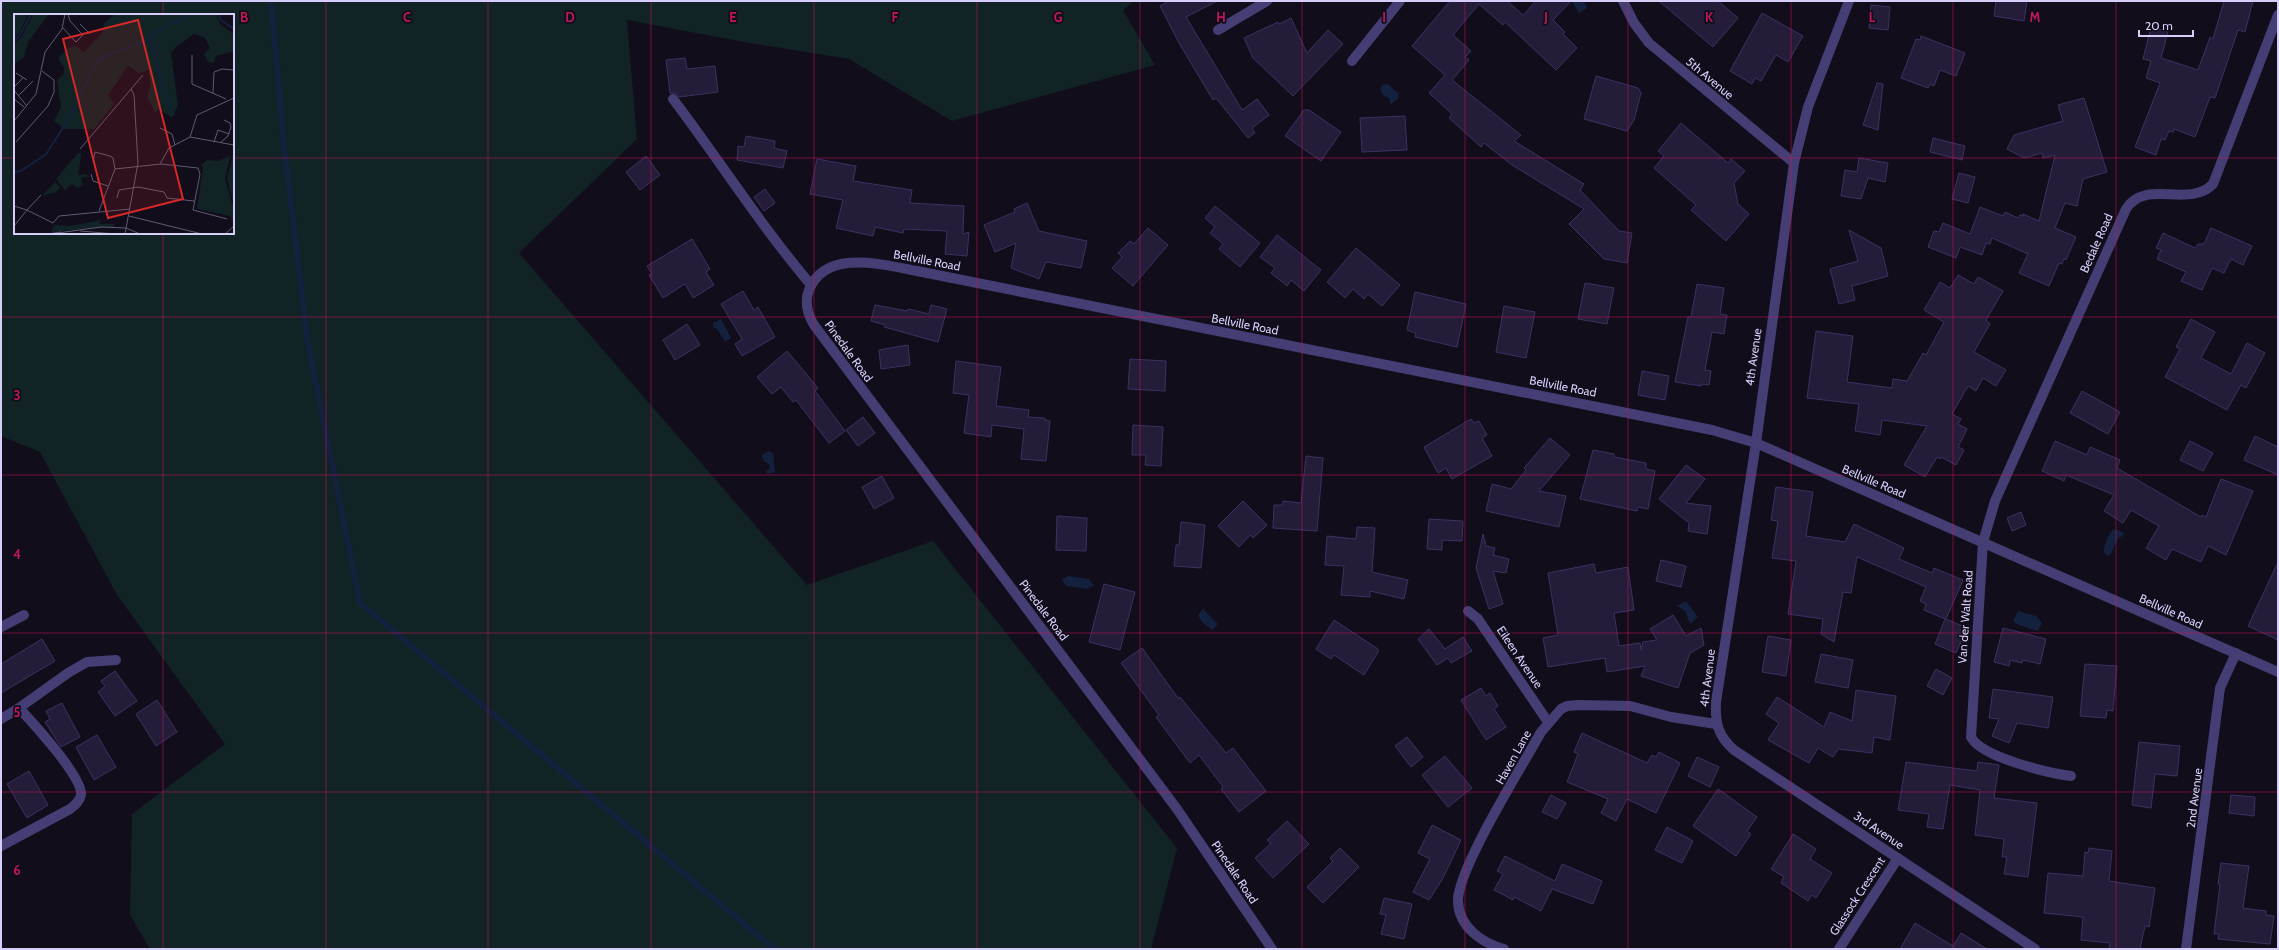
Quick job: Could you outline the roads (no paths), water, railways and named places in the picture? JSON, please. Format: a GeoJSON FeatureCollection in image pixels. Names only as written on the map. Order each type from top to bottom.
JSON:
{"type":"FeatureCollection","features":[{"type":"Feature","properties":{"kind":"street"},"geometry":{"type":"LineString","coordinates":[[1218,30],[1267,1]]}},
{"type":"Feature","properties":{"kind":"street"},"geometry":{"type":"LineString","coordinates":[[1352,61],[1400,1]]}},
{"type":"Feature","properties":{"kind":"street","name":"5th Avenue"},"geometry":{"type":"LineString","coordinates":[[1623,1],[1634,23],[1649,43],[1794,163]]}},
{"type":"Feature","properties":{"kind":"street","name":"4th Avenue"},"geometry":{"type":"LineString","coordinates":[[1716,724],[1717,695],[1756,443],[1794,163],[1808,107],[1849,1]]}},
{"type":"Feature","properties":{"kind":"street","name":"Bedale Road"},"geometry":{"type":"LineString","coordinates":[[1983,542],[1995,501],[2126,209],[2132,200],[2143,195],[2195,194],[2208,189],[2213,184],[2278,15]]}},
{"type":"Feature","properties":{"kind":"street"},"geometry":{"type":"LineString","coordinates":[[673,99],[719,159],[772,238],[811,285]]}},
{"type":"Feature","properties":{"kind":"street","name":"Bellville Road"},"geometry":{"type":"LineString","coordinates":[[811,285],[818,275],[828,268],[840,264],[862,262],[882,265],[1638,414],[1712,430],[1756,443],[2278,672]]}},
{"type":"Feature","properties":{"kind":"street","name":"Pinedale Road"},"geometry":{"type":"LineString","coordinates":[[811,285],[806,307],[814,325],[1177,809],[1272,949]]}},
{"type":"Feature","properties":{"kind":"street","name":"Van der Walt Road"},"geometry":{"type":"LineString","coordinates":[[1983,542],[1971,737],[1977,745],[2014,762],[2071,776]]}},
{"type":"Feature","properties":{"kind":"street","name":"Eileen Avenue"},"geometry":{"type":"LineString","coordinates":[[1468,611],[1478,619],[1548,722]]}},
{"type":"Feature","properties":{"kind":"street"},"geometry":{"type":"LineString","coordinates":[[1,628],[24,615]]}},
{"type":"Feature","properties":{"kind":"street","name":"2nd Avenue"},"geometry":{"type":"LineString","coordinates":[[2186,949],[2204,825],[2220,688],[2236,653]]}},
{"type":"Feature","properties":{"kind":"street"},"geometry":{"type":"LineString","coordinates":[[1,719],[87,662],[116,660]]}},
{"type":"Feature","properties":{"kind":"street","name":"Haven Lane"},"geometry":{"type":"LineString","coordinates":[[1504,949],[1483,941],[1472,931],[1460,912],[1458,894],[1464,875],[1483,838],[1548,722],[1567,706],[1616,704],[1630,706],[1671,717],[1716,724]]}},
{"type":"Feature","properties":{"kind":"street"},"geometry":{"type":"LineString","coordinates":[[1,846],[70,809],[79,800],[81,795],[76,778],[19,708]]}},
{"type":"Feature","properties":{"kind":"street","name":"3rd Avenue"},"geometry":{"type":"LineString","coordinates":[[1716,724],[1722,738],[1734,750],[2035,949]]}},
{"type":"Feature","properties":{"kind":"street","name":"Glassock Crescent"},"geometry":{"type":"LineString","coordinates":[[1838,949],[1898,858]]}},
{"type":"Feature","properties":{"kind":"water"},"geometry":{"type":"Polygon","coordinates":[[[1572,1],[1584,1],[1587,8],[1579,13],[1572,1]]]}},
{"type":"Feature","properties":{"kind":"water"},"geometry":{"type":"Polygon","coordinates":[[[1388,84],[1399,94],[1398,99],[1391,104],[1389,98],[1383,95],[1380,90],[1382,85],[1388,84]]]}},
{"type":"Feature","properties":{"kind":"water"},"geometry":{"type":"Polygon","coordinates":[[[721,319],[731,338],[725,342],[717,329],[713,327],[713,323],[721,319]]]}},
{"type":"Feature","properties":{"kind":"water"},"geometry":{"type":"Polygon","coordinates":[[[769,451],[773,454],[775,472],[767,474],[766,470],[770,469],[770,465],[764,461],[762,455],[769,451]]]}},
{"type":"Feature","properties":{"kind":"water"},"geometry":{"type":"Polygon","coordinates":[[[2114,529],[2123,532],[2123,536],[2118,538],[2111,554],[2108,556],[2104,553],[2104,547],[2108,536],[2114,529]]]}},
{"type":"Feature","properties":{"kind":"water"},"geometry":{"type":"Polygon","coordinates":[[[1068,576],[1089,579],[1094,586],[1089,587],[1089,589],[1066,586],[1062,580],[1068,576]]]}},
{"type":"Feature","properties":{"kind":"water"},"geometry":{"type":"Polygon","coordinates":[[[1686,601],[1698,617],[1690,624],[1685,611],[1677,606],[1686,601]]]}},
{"type":"Feature","properties":{"kind":"water"},"geometry":{"type":"Polygon","coordinates":[[[1203,609],[1218,624],[1212,630],[1202,622],[1198,615],[1203,609]]]}},
{"type":"Feature","properties":{"kind":"water"},"geometry":{"type":"Polygon","coordinates":[[[2018,611],[2036,616],[2042,623],[2038,631],[2018,625],[2013,621],[2018,611]]]}},
{"type":"Feature","properties":{"kind":"waterway"},"geometry":{"type":"LineString","coordinates":[[271,1],[284,146],[308,344],[360,603],[774,949]]}}]}
